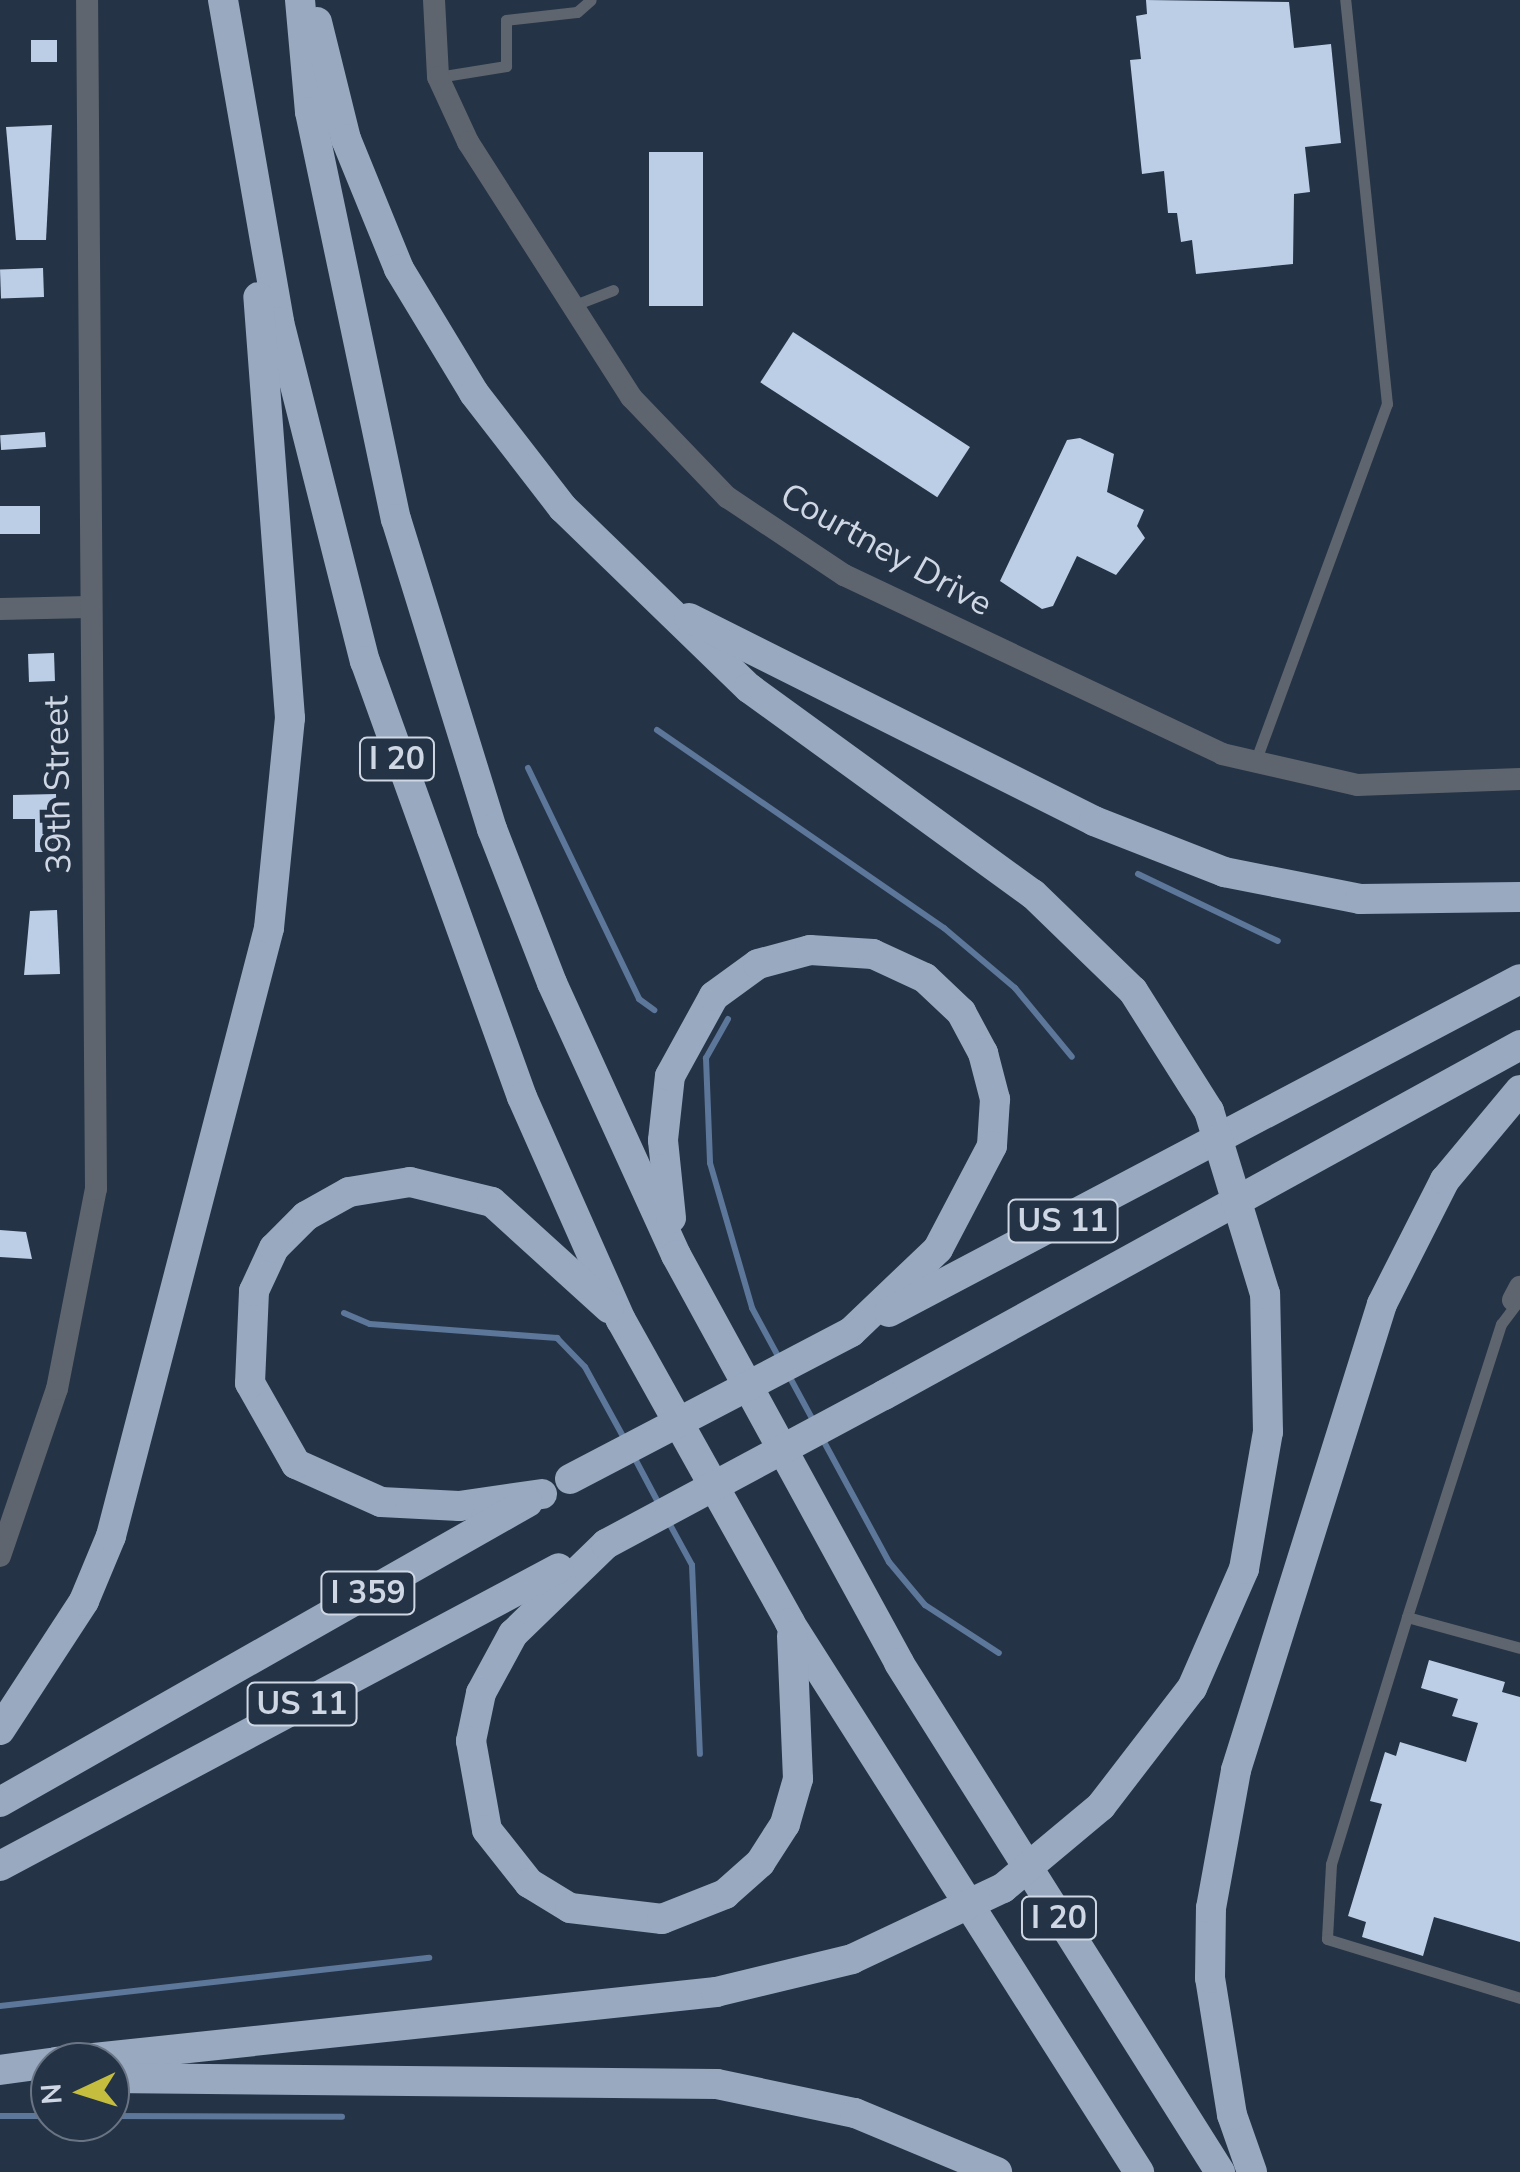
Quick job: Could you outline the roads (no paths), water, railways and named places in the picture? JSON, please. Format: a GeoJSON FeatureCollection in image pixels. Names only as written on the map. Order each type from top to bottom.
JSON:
{"type":"FeatureCollection","features":[{"type":"Feature","properties":{"kind":"highway","name":"I 20"},"geometry":{"type":"LineString","coordinates":[[223,0],[249,174],[371,679],[438,882],[620,1320],[790,1623],[1139,2172]]}},
{"type":"Feature","properties":{"kind":"highway","name":"I 20"},"geometry":{"type":"LineString","coordinates":[[300,0],[348,317],[442,679],[552,983],[676,1255],[900,1664],[1220,2172]]}},
{"type":"Feature","properties":{"kind":"highway"},"geometry":{"type":"LineString","coordinates":[[130,2054],[716,1992],[852,1960],[1002,1888],[1101,1806],[1192,1688],[1244,1569],[1268,1432],[1265,1294],[1209,1111],[1133,992],[1069,924],[750,688],[642,593],[517,454],[399,269],[346,139],[312,0]]}},
{"type":"Feature","properties":{"kind":"highway"},"geometry":{"type":"LineString","coordinates":[[0,1730],[84,1601],[111,1536],[269,928],[290,718],[249,174]]}},
{"type":"Feature","properties":{"kind":"highway"},"geometry":{"type":"LineString","coordinates":[[642,593],[1157,850],[1360,899],[1520,897]]}},
{"type":"Feature","properties":{"kind":"highway"},"geometry":{"type":"LineString","coordinates":[[676,1255],[666,1103],[696,1016],[734,978],[779,956],[842,950],[902,965],[945,994],[978,1042],[995,1099],[992,1146],[938,1250],[851,1332]]}},
{"type":"Feature","properties":{"kind":"highway","name":"US 11"},"geometry":{"type":"LineString","coordinates":[[851,1332],[1520,979]]}},
{"type":"Feature","properties":{"kind":"highway","name":"US 11"},"geometry":{"type":"LineString","coordinates":[[0,1866],[884,1395],[1520,1045]]}},
{"type":"Feature","properties":{"kind":"highway"},"geometry":{"type":"LineString","coordinates":[[1252,2172],[1225,2082],[1210,1978],[1211,1908],[1236,1770],[1388,1288],[1445,1180],[1520,1090]]}},
{"type":"Feature","properties":{"kind":"highway"},"geometry":{"type":"LineString","coordinates":[[542,1494],[459,1506],[380,1502],[296,1464],[267,1427],[248,1372],[248,1313],[262,1269],[290,1230],[327,1202],[379,1184],[440,1184],[518,1220],[620,1320]]}},
{"type":"Feature","properties":{"kind":"highway","name":"I 359"},"geometry":{"type":"LineString","coordinates":[[0,1802],[542,1494],[851,1332]]}},
{"type":"Feature","properties":{"kind":"highway"},"geometry":{"type":"LineString","coordinates":[[606,1544],[513,1634],[481,1693],[470,1741],[487,1830],[529,1883],[570,1908],[662,1919],[725,1894],[760,1863],[785,1824],[801,1755],[790,1623]]}},
{"type":"Feature","properties":{"kind":"highway"},"geometry":{"type":"LineString","coordinates":[[0,2071],[30,2066]]}},
{"type":"Feature","properties":{"kind":"highway"},"geometry":{"type":"LineString","coordinates":[[0,2071],[30,2074]]}},
{"type":"Feature","properties":{"kind":"highway"},"geometry":{"type":"LineString","coordinates":[[130,2078],[718,2084],[856,2112],[996,2172]]}},
{"type":"Feature","properties":{"kind":"street","name":"39th Street"},"geometry":{"type":"LineString","coordinates":[[0,1556],[57,1389],[96,1189],[87,0]]}},
{"type":"Feature","properties":{"kind":"street","name":"Courtney Drive"},"geometry":{"type":"LineString","coordinates":[[434,0],[438,77],[468,142],[572,306],[676,450],[784,538],[1095,698],[1254,764],[1356,785],[1520,779]]}},
{"type":"Feature","properties":{"kind":"street"},"geometry":{"type":"LineString","coordinates":[[0,610],[89,608]]}},
{"type":"Feature","properties":{"kind":"lane"},"geometry":{"type":"LineString","coordinates":[[438,77],[506,66],[506,20],[577,12],[591,0]]}},
{"type":"Feature","properties":{"kind":"lane"},"geometry":{"type":"LineString","coordinates":[[1254,764],[1387,404],[1345,0]]}},
{"type":"Feature","properties":{"kind":"lane"},"geometry":{"type":"LineString","coordinates":[[572,306],[613,290]]}},
{"type":"Feature","properties":{"kind":"lane"},"geometry":{"type":"LineString","coordinates":[[1518,1297],[1408,1618],[1330,1864],[1327,1940],[1520,1998]]}},
{"type":"Feature","properties":{"kind":"lane"},"geometry":{"type":"LineString","coordinates":[[1408,1618],[1520,1648]]}},
{"type":"Feature","properties":{"kind":"waterway"},"geometry":{"type":"LineString","coordinates":[[657,730],[944,928],[1015,988],[1072,1057]]}},
{"type":"Feature","properties":{"kind":"waterway"},"geometry":{"type":"LineString","coordinates":[[528,768],[639,999],[654,1010]]}},
{"type":"Feature","properties":{"kind":"waterway"},"geometry":{"type":"LineString","coordinates":[[1138,874],[1278,941]]}},
{"type":"Feature","properties":{"kind":"waterway"},"geometry":{"type":"LineString","coordinates":[[728,1019],[706,1058],[710,1163],[752,1308],[779,1358]]}},
{"type":"Feature","properties":{"kind":"waterway"},"geometry":{"type":"LineString","coordinates":[[344,1313],[370,1324],[557,1338],[585,1367],[625,1440]]}},
{"type":"Feature","properties":{"kind":"waterway"},"geometry":{"type":"LineString","coordinates":[[788,1374],[815,1424]]}},
{"type":"Feature","properties":{"kind":"waterway"},"geometry":{"type":"LineString","coordinates":[[823,1440],[889,1562],[925,1605],[999,1653]]}},
{"type":"Feature","properties":{"kind":"waterway"},"geometry":{"type":"LineString","coordinates":[[633,1455],[660,1506]]}},
{"type":"Feature","properties":{"kind":"waterway"},"geometry":{"type":"LineString","coordinates":[[668,1521],[692,1565],[700,1754]]}},
{"type":"Feature","properties":{"kind":"waterway"},"geometry":{"type":"LineString","coordinates":[[0,2006],[429,1958]]}},
{"type":"Feature","properties":{"kind":"waterway"},"geometry":{"type":"LineString","coordinates":[[0,2116],[30,2116]]}},
{"type":"Feature","properties":{"kind":"waterway"},"geometry":{"type":"LineString","coordinates":[[130,2116],[342,2117]]}}]}
